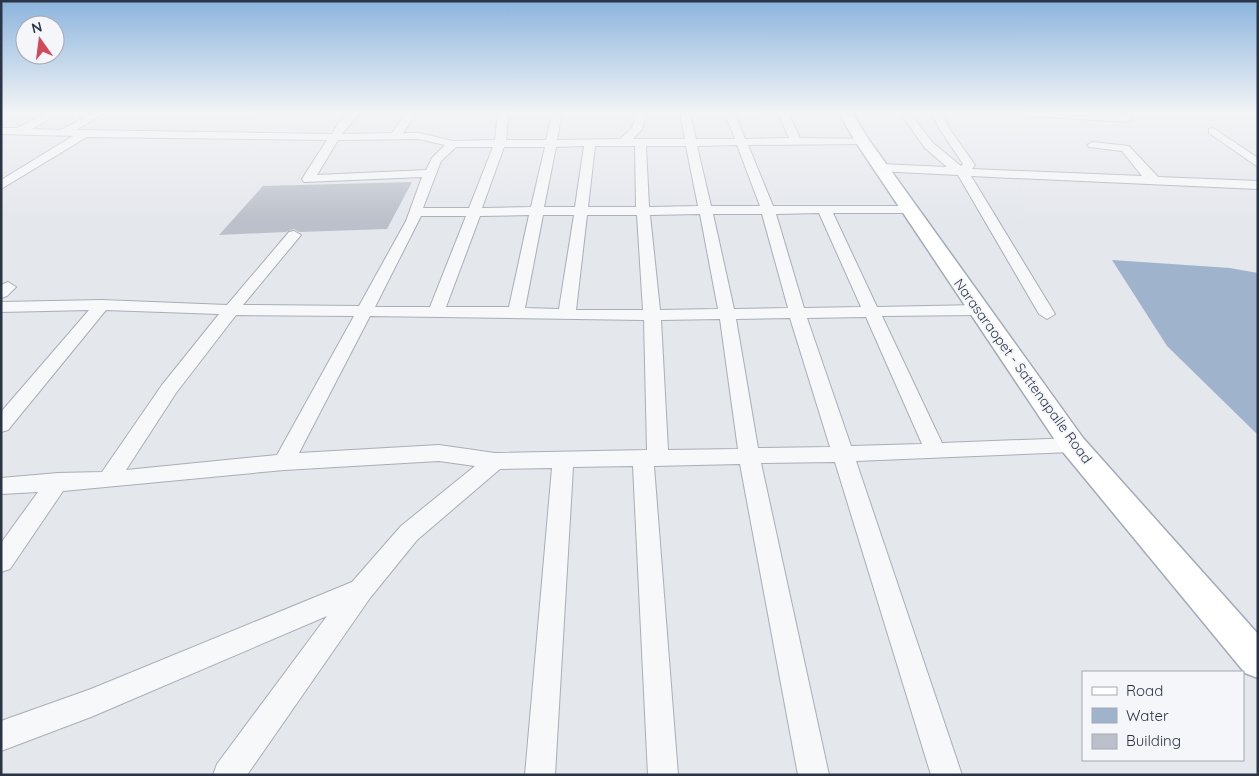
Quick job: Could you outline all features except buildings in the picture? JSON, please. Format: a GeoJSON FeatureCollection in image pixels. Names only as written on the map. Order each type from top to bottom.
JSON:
{"type":"FeatureCollection","features":[{"type":"Feature","properties":{"kind":"main road","name":"Narasaraopet - Sattenapalle Road"},"geometry":{"type":"LineString","coordinates":[[868,149],[1073,444],[1258,661]]}},
{"type":"Feature","properties":{"kind":"street"},"geometry":{"type":"LineString","coordinates":[[1,185],[59,149]]}},
{"type":"Feature","properties":{"kind":"street"},"geometry":{"type":"LineString","coordinates":[[327,149],[308,179],[431,173]]}},
{"type":"Feature","properties":{"kind":"street"},"geometry":{"type":"LineString","coordinates":[[284,462],[365,312],[416,212],[421,194],[436,160],[447,149]]}},
{"type":"Feature","properties":{"kind":"street"},"geometry":{"type":"LineString","coordinates":[[436,313],[498,149]]}},
{"type":"Feature","properties":{"kind":"street"},"geometry":{"type":"LineString","coordinates":[[516,312],[535,212],[550,149]]}},
{"type":"Feature","properties":{"kind":"street"},"geometry":{"type":"LineString","coordinates":[[568,314],[589,149]]}},
{"type":"Feature","properties":{"kind":"street"},"geometry":{"type":"LineString","coordinates":[[640,149],[643,211],[652,315],[650,458],[663,775]]}},
{"type":"Feature","properties":{"kind":"street"},"geometry":{"type":"LineString","coordinates":[[692,149],[727,313],[749,456],[814,775]]}},
{"type":"Feature","properties":{"kind":"street"},"geometry":{"type":"LineString","coordinates":[[743,149],[768,210],[797,313],[947,775]]}},
{"type":"Feature","properties":{"kind":"street"},"geometry":{"type":"LineString","coordinates":[[932,149],[946,163],[962,171],[1047,314]]}},
{"type":"Feature","properties":{"kind":"street"},"geometry":{"type":"LineString","coordinates":[[958,149],[969,165],[962,171]]}},
{"type":"Feature","properties":{"kind":"street"},"geometry":{"type":"LineString","coordinates":[[1126,149],[1146,175],[1153,179]]}},
{"type":"Feature","properties":{"kind":"street"},"geometry":{"type":"LineString","coordinates":[[1238,149],[1258,164]]}},
{"type":"Feature","properties":{"kind":"street"},"geometry":{"type":"LineString","coordinates":[[881,168],[1258,185]]}},
{"type":"Feature","properties":{"kind":"street"},"geometry":{"type":"LineString","coordinates":[[824,209],[936,451]]}},
{"type":"Feature","properties":{"kind":"street"},"geometry":{"type":"LineString","coordinates":[[416,212],[909,209]]}},
{"type":"Feature","properties":{"kind":"street"},"geometry":{"type":"LineString","coordinates":[[108,480],[169,389],[231,310],[294,235]]}},
{"type":"Feature","properties":{"kind":"street"},"geometry":{"type":"LineString","coordinates":[[1,307],[102,304],[231,310],[652,315],[979,310]]}},
{"type":"Feature","properties":{"kind":"street"},"geometry":{"type":"LineString","coordinates":[[1,425],[102,304]]}},
{"type":"Feature","properties":{"kind":"street"},"geometry":{"type":"LineString","coordinates":[[1,486],[58,481],[108,480],[284,462],[439,453],[495,461],[843,454],[1073,444]]}},
{"type":"Feature","properties":{"kind":"street"},"geometry":{"type":"LineString","coordinates":[[540,775],[563,459]]}},
{"type":"Feature","properties":{"kind":"street"},"geometry":{"type":"LineString","coordinates":[[228,775],[361,590],[409,533],[495,461]]}},
{"type":"Feature","properties":{"kind":"street"},"geometry":{"type":"LineString","coordinates":[[1,562],[58,481]]}},
{"type":"Feature","properties":{"kind":"street"},"geometry":{"type":"LineString","coordinates":[[1,736],[92,703],[361,590]]}},
{"type":"Feature","properties":{"kind":"water"},"geometry":{"type":"Polygon","coordinates":[[[1112,260],[1230,268],[1258,273],[1258,435],[1167,346],[1112,260]]]}}]}
